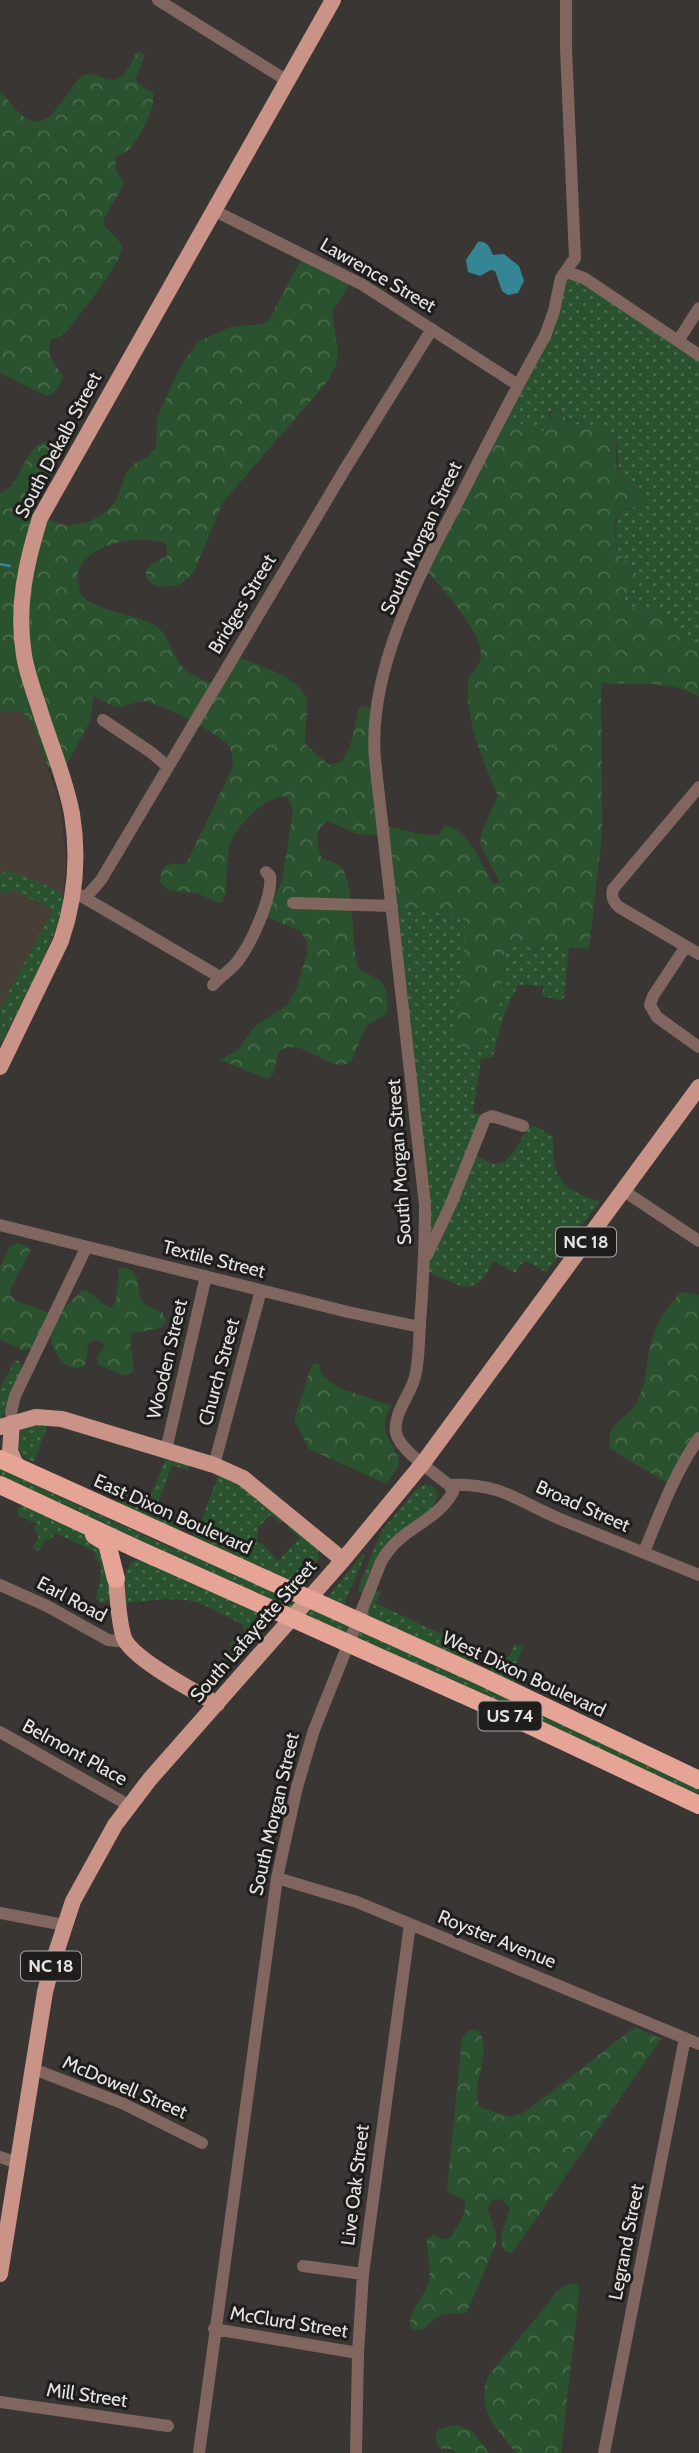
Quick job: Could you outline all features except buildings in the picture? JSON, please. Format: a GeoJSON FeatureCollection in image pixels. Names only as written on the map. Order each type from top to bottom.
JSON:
{"type":"FeatureCollection","features":[{"type":"Feature","properties":{"kind":"highway","name":"East Dixon Boulevard"},"geometry":{"type":"LineString","coordinates":[[0,1459],[330,1608]]}},
{"type":"Feature","properties":{"kind":"highway","name":"US 74"},"geometry":{"type":"LineString","coordinates":[[0,1486],[91,1529],[320,1629],[699,1805]]}},
{"type":"Feature","properties":{"kind":"highway"},"geometry":{"type":"LineString","coordinates":[[91,1529],[94,1535],[107,1543],[116,1578]]}},
{"type":"Feature","properties":{"kind":"highway"},"geometry":{"type":"LineString","coordinates":[[116,1578],[121,1565],[137,1549]]}},
{"type":"Feature","properties":{"kind":"highway","name":"West Dixon Boulevard"},"geometry":{"type":"LineString","coordinates":[[330,1608],[509,1689],[699,1780]]}},
{"type":"Feature","properties":{"kind":"main road","name":"South Dekalb Street"},"geometry":{"type":"LineString","coordinates":[[0,1067],[55,957],[79,894],[72,811],[24,656],[21,618],[23,584],[40,518],[333,0]]}},
{"type":"Feature","properties":{"kind":"main road","name":"South Lafayette Street"},"geometry":{"type":"LineString","coordinates":[[0,2274],[45,1992],[64,1925],[101,1848],[150,1779],[339,1564],[422,1463],[699,1087]]}},
{"type":"Feature","properties":{"kind":"main road"},"geometry":{"type":"LineString","coordinates":[[17,1467],[10,1451],[6,1425],[36,1418],[55,1417],[166,1450],[214,1465],[251,1483],[339,1564]]}},
{"type":"Feature","properties":{"kind":"main road"},"geometry":{"type":"LineString","coordinates":[[116,1578],[126,1642],[142,1659],[217,1704]]}},
{"type":"Feature","properties":{"kind":"street"},"geometry":{"type":"LineString","coordinates":[[158,0],[286,80]]}},
{"type":"Feature","properties":{"kind":"street","name":"South Morgan Street"},"geometry":{"type":"LineString","coordinates":[[198,2453],[277,1878],[297,1787],[314,1730],[339,1664],[387,1550],[395,1541],[443,1507],[453,1492],[449,1485],[400,1442],[396,1428],[398,1416],[415,1376],[425,1258],[425,1205],[374,745],[374,714],[392,648],[424,567],[545,336],[561,278],[573,263],[575,251],[566,59],[566,0]]}},
{"type":"Feature","properties":{"kind":"street","name":"Lawrence Street"},"geometry":{"type":"LineString","coordinates":[[213,210],[363,285],[518,385]]}},
{"type":"Feature","properties":{"kind":"street"},"geometry":{"type":"LineString","coordinates":[[567,272],[584,278],[699,355]]}},
{"type":"Feature","properties":{"kind":"street"},"geometry":{"type":"LineString","coordinates":[[678,341],[699,308]]}},
{"type":"Feature","properties":{"kind":"street","name":"Bridges Street"},"geometry":{"type":"LineString","coordinates":[[79,894],[101,880],[350,461],[432,329]]}},
{"type":"Feature","properties":{"kind":"street"},"geometry":{"type":"LineString","coordinates":[[103,720],[167,766]]}},
{"type":"Feature","properties":{"kind":"street"},"geometry":{"type":"LineString","coordinates":[[699,787],[613,889],[613,899],[620,906],[699,954]]}},
{"type":"Feature","properties":{"kind":"street"},"geometry":{"type":"LineString","coordinates":[[79,894],[216,981],[236,964],[258,924],[271,886],[270,876],[266,872]]}},
{"type":"Feature","properties":{"kind":"street"},"geometry":{"type":"LineString","coordinates":[[293,902],[392,906]]}},
{"type":"Feature","properties":{"kind":"street"},"geometry":{"type":"LineString","coordinates":[[686,946],[653,996],[650,1005],[657,1017],[699,1046]]}},
{"type":"Feature","properties":{"kind":"street"},"geometry":{"type":"LineString","coordinates":[[425,1258],[451,1204],[485,1119],[492,1116],[523,1126]]}},
{"type":"Feature","properties":{"kind":"street"},"geometry":{"type":"LineString","coordinates":[[624,1191],[699,1241]]}},
{"type":"Feature","properties":{"kind":"street","name":"Textile Street"},"geometry":{"type":"LineString","coordinates":[[0,1225],[420,1327]]}},
{"type":"Feature","properties":{"kind":"street"},"geometry":{"type":"LineString","coordinates":[[6,1425],[15,1396],[86,1248]]}},
{"type":"Feature","properties":{"kind":"street","name":"Wooden Street"},"geometry":{"type":"LineString","coordinates":[[166,1450],[206,1276]]}},
{"type":"Feature","properties":{"kind":"street","name":"Church Street"},"geometry":{"type":"LineString","coordinates":[[214,1465],[261,1290]]}},
{"type":"Feature","properties":{"kind":"street"},"geometry":{"type":"LineString","coordinates":[[643,1552],[682,1462],[699,1438]]}},
{"type":"Feature","properties":{"kind":"street","name":"Broad Street"},"geometry":{"type":"LineString","coordinates":[[449,1485],[480,1485],[509,1493],[558,1518],[699,1575]]}},
{"type":"Feature","properties":{"kind":"street","name":"Earl Road"},"geometry":{"type":"LineString","coordinates":[[0,1585],[37,1601],[108,1640],[126,1642]]}},
{"type":"Feature","properties":{"kind":"street","name":"Belmont Place"},"geometry":{"type":"LineString","coordinates":[[0,1732],[130,1806]]}},
{"type":"Feature","properties":{"kind":"street","name":"Royster Avenue"},"geometry":{"type":"LineString","coordinates":[[277,1878],[357,1902],[699,2044]]}},
{"type":"Feature","properties":{"kind":"street"},"geometry":{"type":"LineString","coordinates":[[0,1913],[64,1925]]}},
{"type":"Feature","properties":{"kind":"street","name":"Live Oak Street"},"geometry":{"type":"LineString","coordinates":[[356,2453],[363,2274],[410,1924]]}},
{"type":"Feature","properties":{"kind":"street","name":"Legrand Street"},"geometry":{"type":"LineString","coordinates":[[604,2453],[685,2038]]}},
{"type":"Feature","properties":{"kind":"street","name":"McDowell Street"},"geometry":{"type":"LineString","coordinates":[[31,2068],[124,2104],[202,2143]]}},
{"type":"Feature","properties":{"kind":"street"},"geometry":{"type":"LineString","coordinates":[[0,2157],[17,2163]]}},
{"type":"Feature","properties":{"kind":"street"},"geometry":{"type":"LineString","coordinates":[[303,2266],[363,2274]]}},
{"type":"Feature","properties":{"kind":"street","name":"McClurd Street"},"geometry":{"type":"LineString","coordinates":[[214,2329],[358,2353]]}},
{"type":"Feature","properties":{"kind":"street","name":"Mill Street"},"geometry":{"type":"LineString","coordinates":[[0,2402],[168,2426]]}},
{"type":"Feature","properties":{"kind":"shaded area"},"geometry":{"type":"Polygon","coordinates":[[[0,604],[28,711],[60,804],[66,859],[63,900],[52,939],[0,1045],[0,604]]]}},
{"type":"Feature","properties":{"kind":"green space"},"geometry":{"type":"Polygon","coordinates":[[[140,52],[145,55],[136,78],[137,82],[153,93],[152,106],[147,122],[134,143],[116,157],[115,169],[124,183],[103,224],[122,248],[108,276],[65,334],[51,339],[50,354],[63,376],[55,391],[46,396],[0,373],[0,92],[23,116],[33,121],[41,121],[57,109],[83,75],[117,79],[125,73],[140,52]]]}},
{"type":"Feature","properties":{"kind":"green space"},"geometry":{"type":"Polygon","coordinates":[[[302,258],[350,284],[332,312],[338,353],[336,366],[327,382],[223,502],[193,574],[179,585],[156,587],[146,578],[146,570],[151,564],[167,556],[166,544],[141,539],[111,545],[97,551],[86,559],[79,569],[78,582],[80,593],[93,604],[145,620],[159,628],[177,660],[200,679],[215,685],[233,655],[286,677],[302,691],[306,699],[305,744],[329,765],[337,764],[343,759],[351,744],[359,709],[370,707],[369,733],[379,835],[356,834],[328,821],[320,828],[318,842],[321,857],[340,866],[345,874],[358,968],[382,983],[387,996],[387,1014],[366,1026],[352,1060],[335,1064],[308,1051],[289,1047],[279,1051],[273,1074],[268,1079],[220,1060],[238,1050],[254,1027],[287,1005],[296,990],[307,953],[307,942],[300,931],[265,916],[282,881],[293,811],[288,797],[280,797],[262,805],[233,837],[229,850],[225,895],[222,902],[218,903],[198,893],[168,890],[160,882],[166,866],[183,865],[187,862],[233,767],[231,750],[224,741],[190,720],[154,704],[140,702],[117,707],[94,696],[89,723],[67,764],[48,767],[32,723],[22,712],[0,712],[0,493],[13,483],[31,452],[45,442],[65,449],[31,513],[67,526],[89,522],[107,511],[117,499],[126,473],[156,448],[157,418],[180,367],[198,342],[230,327],[264,324],[269,320],[302,258]]]}},
{"type":"Feature","properties":{"kind":"green space"},"geometry":{"type":"Polygon","coordinates":[[[567,272],[699,355],[699,651],[649,609],[621,607],[622,598],[633,588],[634,568],[618,553],[615,525],[619,514],[632,509],[639,491],[619,474],[617,445],[600,427],[574,424],[556,408],[550,412],[548,427],[544,431],[502,416],[567,272]]]}},
{"type":"Feature","properties":{"kind":"green space"},"geometry":{"type":"Polygon","coordinates":[[[553,408],[572,423],[600,427],[609,432],[615,441],[616,466],[620,476],[643,495],[642,504],[620,512],[615,520],[618,553],[634,568],[637,575],[633,588],[622,598],[621,607],[649,609],[666,616],[699,651],[699,697],[689,691],[664,685],[601,683],[602,835],[589,949],[518,942],[509,947],[504,954],[499,1011],[495,1026],[482,1047],[469,1050],[461,1048],[454,1040],[466,930],[463,919],[458,915],[392,906],[384,826],[435,836],[445,825],[454,828],[468,840],[493,884],[500,883],[480,843],[483,828],[498,796],[481,754],[469,709],[468,679],[480,662],[479,645],[467,621],[424,567],[502,416],[544,431],[553,408]]]}},
{"type":"Feature","properties":{"kind":"green space"},"geometry":{"type":"Polygon","coordinates":[[[8,870],[59,892],[62,896],[62,907],[49,946],[0,1045],[0,1008],[53,910],[13,890],[6,894],[0,892],[0,874],[8,870]]]}},
{"type":"Feature","properties":{"kind":"green space"},"geometry":{"type":"Polygon","coordinates":[[[392,906],[458,915],[463,919],[466,930],[504,954],[517,942],[569,947],[564,998],[561,1000],[542,996],[544,986],[519,985],[514,993],[493,1057],[481,1059],[473,1112],[480,1115],[479,1131],[471,1151],[492,1163],[500,1163],[512,1154],[529,1127],[535,1126],[552,1136],[554,1165],[561,1180],[572,1190],[600,1202],[546,1272],[526,1261],[516,1273],[493,1261],[479,1282],[464,1286],[424,1270],[392,906]]]}},
{"type":"Feature","properties":{"kind":"green space"},"geometry":{"type":"Polygon","coordinates":[[[17,1243],[28,1246],[30,1251],[10,1295],[15,1300],[49,1313],[33,1347],[24,1351],[0,1339],[0,1267],[9,1247],[17,1243]]]}},
{"type":"Feature","properties":{"kind":"green space"},"geometry":{"type":"Polygon","coordinates":[[[122,1267],[129,1269],[137,1277],[145,1304],[162,1312],[166,1320],[161,1328],[132,1333],[132,1373],[125,1376],[97,1364],[97,1356],[105,1347],[97,1341],[88,1344],[83,1367],[66,1365],[53,1347],[50,1337],[55,1321],[81,1291],[86,1290],[112,1308],[116,1299],[119,1270],[122,1267]]]}},
{"type":"Feature","properties":{"kind":"green space"},"geometry":{"type":"Polygon","coordinates":[[[681,1292],[699,1295],[699,1438],[671,1485],[610,1449],[609,1439],[614,1426],[638,1400],[655,1332],[666,1311],[681,1292]]]}},
{"type":"Feature","properties":{"kind":"green space"},"geometry":{"type":"Polygon","coordinates":[[[15,1360],[20,1361],[22,1369],[0,1422],[0,1389],[15,1360]]]}},
{"type":"Feature","properties":{"kind":"green space"},"geometry":{"type":"Polygon","coordinates":[[[315,1363],[319,1365],[322,1375],[337,1387],[392,1406],[385,1424],[399,1466],[386,1484],[309,1449],[294,1420],[311,1367],[315,1363]]]}},
{"type":"Feature","properties":{"kind":"green space"},"geometry":{"type":"Polygon","coordinates":[[[49,1421],[34,1462],[25,1458],[18,1448],[21,1431],[27,1425],[49,1421]]]}},
{"type":"Feature","properties":{"kind":"green space"},"geometry":{"type":"Polygon","coordinates":[[[167,1456],[191,1463],[188,1470],[172,1465],[157,1506],[185,1520],[181,1529],[175,1531],[118,1503],[121,1493],[127,1491],[128,1499],[146,1506],[167,1456]]]}},
{"type":"Feature","properties":{"kind":"green space"},"geometry":{"type":"Polygon","coordinates":[[[0,1469],[165,1545],[229,1568],[699,1784],[699,1798],[229,1580],[0,1478],[0,1469]]]}},
{"type":"Feature","properties":{"kind":"green space"},"geometry":{"type":"Polygon","coordinates":[[[219,1473],[236,1479],[283,1521],[281,1523],[270,1515],[258,1528],[257,1542],[263,1544],[278,1561],[300,1538],[288,1528],[290,1525],[318,1549],[319,1559],[297,1586],[193,1537],[219,1473]]]}},
{"type":"Feature","properties":{"kind":"green space"},"geometry":{"type":"Polygon","coordinates":[[[425,1484],[435,1488],[437,1496],[434,1504],[429,1511],[383,1546],[363,1591],[359,1592],[358,1588],[382,1530],[416,1490],[425,1484]]]}},
{"type":"Feature","properties":{"kind":"green space"},"geometry":{"type":"Polygon","coordinates":[[[21,1506],[96,1539],[104,1546],[111,1595],[107,1601],[101,1603],[96,1599],[101,1572],[99,1562],[95,1558],[96,1552],[55,1533],[38,1551],[33,1548],[39,1535],[33,1531],[37,1524],[19,1516],[18,1510],[21,1506]]]}},
{"type":"Feature","properties":{"kind":"green space"},"geometry":{"type":"Polygon","coordinates":[[[363,1553],[365,1556],[342,1609],[325,1601],[363,1553]]]}},
{"type":"Feature","properties":{"kind":"green space"},"geometry":{"type":"Polygon","coordinates":[[[139,1558],[274,1614],[251,1636],[245,1633],[242,1624],[202,1604],[187,1600],[126,1603],[126,1572],[139,1558]]]}},
{"type":"Feature","properties":{"kind":"green space"},"geometry":{"type":"Polygon","coordinates":[[[376,1590],[381,1592],[376,1603],[441,1634],[445,1629],[451,1630],[450,1636],[475,1648],[477,1658],[471,1664],[364,1617],[376,1590]]]}},
{"type":"Feature","properties":{"kind":"green space"},"geometry":{"type":"Polygon","coordinates":[[[232,1640],[243,1648],[223,1671],[218,1668],[232,1651],[229,1646],[232,1640]]]}},
{"type":"Feature","properties":{"kind":"green space"},"geometry":{"type":"Polygon","coordinates":[[[515,1644],[523,1647],[516,1665],[525,1669],[514,1683],[490,1673],[489,1668],[494,1659],[509,1657],[515,1644]]]}},
{"type":"Feature","properties":{"kind":"green space"},"geometry":{"type":"Polygon","coordinates":[[[635,2027],[661,2039],[515,2249],[511,2253],[505,2251],[502,2240],[510,2208],[501,2199],[493,2200],[487,2208],[496,2233],[496,2244],[468,2309],[464,2314],[441,2315],[422,2330],[412,2329],[410,2319],[426,2289],[429,2277],[427,2239],[433,2235],[444,2240],[450,2238],[465,2209],[464,2199],[449,2194],[447,2189],[462,2039],[465,2034],[478,2030],[484,2048],[477,2088],[479,2107],[510,2117],[525,2112],[635,2027]]]}},
{"type":"Feature","properties":{"kind":"green space"},"geometry":{"type":"Polygon","coordinates":[[[574,2283],[579,2286],[579,2294],[561,2453],[516,2453],[495,2426],[486,2409],[485,2388],[488,2376],[557,2292],[574,2283]]]}},
{"type":"Feature","properties":{"kind":"green space"},"geometry":{"type":"Polygon","coordinates":[[[456,2425],[472,2431],[489,2453],[456,2453],[452,2449],[442,2449],[437,2445],[435,2435],[439,2429],[456,2425]]]}},
{"type":"Feature","properties":{"kind":"water"},"geometry":{"type":"Polygon","coordinates":[[[478,242],[486,243],[493,255],[504,254],[519,266],[524,281],[518,293],[508,295],[502,291],[495,271],[491,270],[480,276],[468,272],[466,260],[478,242]]]}},
{"type":"Feature","properties":{"kind":"waterway"},"geometry":{"type":"LineString","coordinates":[[0,564],[10,566]]}}]}
